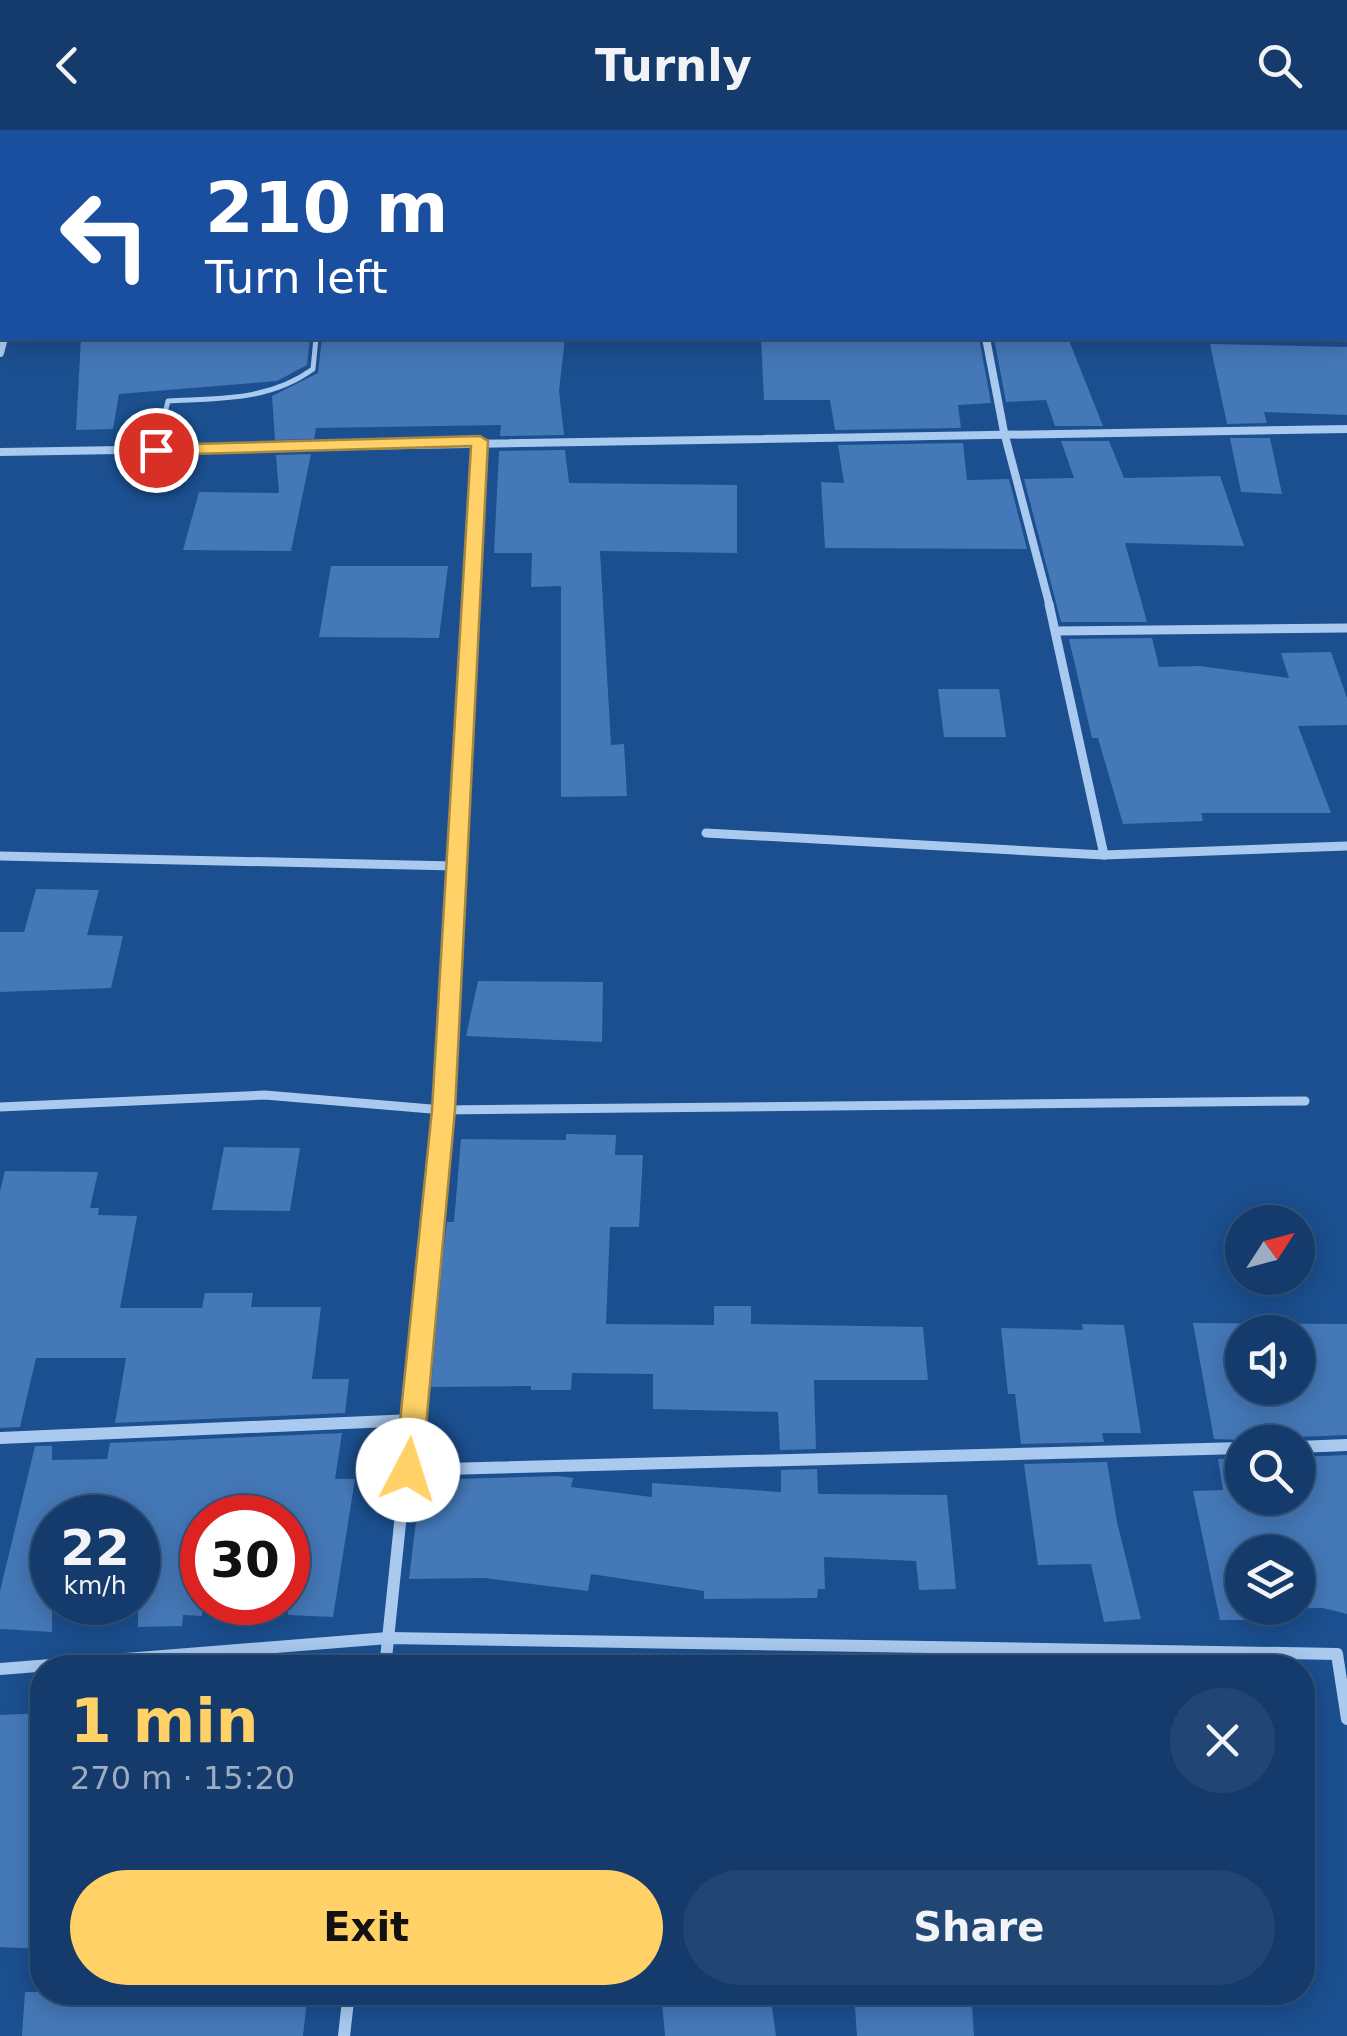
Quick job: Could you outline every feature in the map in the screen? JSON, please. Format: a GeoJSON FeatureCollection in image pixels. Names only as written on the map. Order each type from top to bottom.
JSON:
{"type":"FeatureCollection","features":[{"type":"Feature","properties":{"kind":"street"},"geometry":{"type":"LineString","coordinates":[[986,340],[1004,432],[1056,631],[1104,855]]}},
{"type":"Feature","properties":{"kind":"street"},"geometry":{"type":"LineString","coordinates":[[0,452],[1347,429]]}},
{"type":"Feature","properties":{"kind":"street"},"geometry":{"type":"LineString","coordinates":[[386,1655],[443,1110],[480,441]]}},
{"type":"Feature","properties":{"kind":"street"},"geometry":{"type":"LineString","coordinates":[[1056,631],[1347,628]]}},
{"type":"Feature","properties":{"kind":"street"},"geometry":{"type":"LineString","coordinates":[[706,833],[1104,855],[1347,846]]}},
{"type":"Feature","properties":{"kind":"street"},"geometry":{"type":"LineString","coordinates":[[0,856],[455,866]]}},
{"type":"Feature","properties":{"kind":"street"},"geometry":{"type":"LineString","coordinates":[[0,1108],[265,1094],[443,1110],[1305,1101]]}},
{"type":"Feature","properties":{"kind":"street"},"geometry":{"type":"LineString","coordinates":[[0,1438],[413,1420]]}},
{"type":"Feature","properties":{"kind":"street"},"geometry":{"type":"LineString","coordinates":[[1315,1446],[1347,1445]]}},
{"type":"Feature","properties":{"kind":"street"},"geometry":{"type":"LineString","coordinates":[[408,1470],[1225,1448]]}},
{"type":"Feature","properties":{"kind":"street"},"geometry":{"type":"LineString","coordinates":[[175,1655],[388,1638],[1342,1654],[1347,1719]]}},
{"type":"Feature","properties":{"kind":"street"},"geometry":{"type":"LineString","coordinates":[[0,1669],[30,1667]]}},
{"type":"Feature","properties":{"kind":"street"},"geometry":{"type":"LineString","coordinates":[[344,2036],[348,2005]]}},
{"type":"Feature","properties":{"kind":"lane"},"geometry":{"type":"LineString","coordinates":[[156,450],[168,402],[256,396],[290,386],[313,370],[316,340]]}},
{"type":"Feature","properties":{"kind":"building"},"geometry":{"type":"Polygon","coordinates":[[[81,340],[310,340],[307,365],[277,381],[119,394],[113,429],[76,430],[81,340]]]}},
{"type":"Feature","properties":{"kind":"building"},"geometry":{"type":"Polygon","coordinates":[[[322,340],[565,340],[559,391],[564,435],[500,436],[501,425],[316,428],[314,439],[275,440],[272,396],[318,373],[322,340]]]}},
{"type":"Feature","properties":{"kind":"building"},"geometry":{"type":"Polygon","coordinates":[[[761,340],[979,340],[991,403],[958,405],[961,428],[835,430],[830,400],[764,400],[761,340]]]}},
{"type":"Feature","properties":{"kind":"building"},"geometry":{"type":"Polygon","coordinates":[[[994,340],[1069,340],[1103,426],[1055,426],[1046,400],[1006,402],[994,340]]]}},
{"type":"Feature","properties":{"kind":"building"},"geometry":{"type":"Polygon","coordinates":[[[1210,344],[1347,347],[1347,415],[1264,412],[1267,423],[1227,424],[1210,344]]]}},
{"type":"Feature","properties":{"kind":"building"},"geometry":{"type":"Polygon","coordinates":[[[1230,438],[1270,438],[1282,494],[1241,492],[1230,438]]]}},
{"type":"Feature","properties":{"kind":"building"},"geometry":{"type":"Polygon","coordinates":[[[1061,441],[1109,441],[1124,478],[1220,476],[1244,546],[1125,543],[1147,622],[1061,622],[1024,479],[1074,478],[1061,441]]]}},
{"type":"Feature","properties":{"kind":"building"},"geometry":{"type":"Polygon","coordinates":[[[963,443],[967,480],[1009,479],[1027,549],[825,548],[821,482],[844,483],[838,445],[963,443]]]}},
{"type":"Feature","properties":{"kind":"building"},"geometry":{"type":"Polygon","coordinates":[[[565,450],[569,483],[737,485],[737,553],[600,551],[611,745],[624,744],[627,796],[561,797],[561,586],[531,587],[532,553],[494,553],[499,451],[565,450]]]}},
{"type":"Feature","properties":{"kind":"building"},"geometry":{"type":"Polygon","coordinates":[[[311,454],[291,551],[183,550],[199,492],[279,493],[276,455],[311,454]]]}},
{"type":"Feature","properties":{"kind":"building"},"geometry":{"type":"Polygon","coordinates":[[[331,566],[448,566],[439,638],[319,637],[331,566]]]}},
{"type":"Feature","properties":{"kind":"building"},"geometry":{"type":"Polygon","coordinates":[[[1152,638],[1159,667],[1200,666],[1289,678],[1281,653],[1331,652],[1347,698],[1347,725],[1298,726],[1331,813],[1201,813],[1203,821],[1123,824],[1098,738],[1092,738],[1069,639],[1152,638]]]}},
{"type":"Feature","properties":{"kind":"building"},"geometry":{"type":"Polygon","coordinates":[[[938,689],[999,689],[1006,737],[944,737],[938,689]]]}},
{"type":"Feature","properties":{"kind":"building"},"geometry":{"type":"Polygon","coordinates":[[[36,889],[99,890],[87,935],[123,936],[111,988],[0,992],[0,932],[24,932],[36,889]]]}},
{"type":"Feature","properties":{"kind":"building"},"geometry":{"type":"Polygon","coordinates":[[[478,981],[603,982],[602,1042],[466,1036],[478,981]]]}},
{"type":"Feature","properties":{"kind":"building"},"geometry":{"type":"Polygon","coordinates":[[[566,1134],[616,1135],[615,1155],[643,1155],[639,1227],[610,1227],[606,1324],[714,1325],[714,1306],[751,1306],[751,1324],[923,1327],[928,1380],[814,1380],[816,1449],[780,1450],[778,1412],[653,1409],[653,1374],[572,1373],[571,1390],[531,1390],[531,1386],[431,1387],[443,1253],[447,1222],[454,1222],[461,1139],[566,1140],[566,1134]]]}},
{"type":"Feature","properties":{"kind":"building"},"geometry":{"type":"Polygon","coordinates":[[[224,1147],[300,1148],[290,1211],[212,1210],[224,1147]]]}},
{"type":"Feature","properties":{"kind":"building"},"geometry":{"type":"Polygon","coordinates":[[[5,1171],[98,1172],[90,1208],[99,1208],[98,1215],[137,1216],[120,1308],[202,1308],[205,1293],[253,1293],[251,1307],[321,1307],[312,1379],[349,1379],[345,1413],[115,1423],[126,1358],[36,1358],[20,1427],[0,1428],[0,1191],[5,1171]]]}},
{"type":"Feature","properties":{"kind":"building"},"geometry":{"type":"Polygon","coordinates":[[[1193,1323],[1225,1323],[1225,1405],[1315,1405],[1315,1324],[1347,1324],[1347,1435],[1315,1436],[1315,1425],[1225,1425],[1225,1439],[1214,1439],[1193,1323]]]}},
{"type":"Feature","properties":{"kind":"building"},"geometry":{"type":"Polygon","coordinates":[[[1082,1324],[1124,1325],[1141,1433],[1102,1433],[1104,1442],[1021,1444],[1015,1394],[1008,1394],[1001,1328],[1083,1330],[1082,1324]]]}},
{"type":"Feature","properties":{"kind":"building"},"geometry":{"type":"Polygon","coordinates":[[[342,1433],[335,1479],[355,1479],[333,1617],[310,1616],[310,1495],[180,1495],[182,1626],[138,1627],[160,1625],[160,1495],[30,1495],[30,1625],[52,1625],[52,1632],[0,1629],[0,1591],[35,1446],[52,1446],[52,1460],[107,1459],[110,1443],[342,1433]]]}},
{"type":"Feature","properties":{"kind":"building"},"geometry":{"type":"Polygon","coordinates":[[[1347,1455],[1347,1614],[1315,1608],[1315,1535],[1225,1535],[1225,1620],[1220,1620],[1193,1491],[1223,1490],[1218,1459],[1225,1459],[1225,1515],[1315,1515],[1315,1456],[1347,1455]]]}},
{"type":"Feature","properties":{"kind":"building"},"geometry":{"type":"Polygon","coordinates":[[[1107,1462],[1141,1619],[1104,1622],[1091,1564],[1038,1565],[1024,1464],[1107,1462]]]}},
{"type":"Feature","properties":{"kind":"building"},"geometry":{"type":"Polygon","coordinates":[[[817,1469],[818,1494],[947,1495],[956,1589],[919,1590],[916,1561],[824,1557],[825,1589],[818,1589],[817,1598],[704,1599],[704,1591],[591,1574],[588,1591],[484,1578],[409,1579],[421,1480],[558,1476],[573,1478],[571,1487],[652,1497],[652,1483],[781,1492],[781,1470],[817,1469]]]}},
{"type":"Feature","properties":{"kind":"building"},"geometry":{"type":"Polygon","coordinates":[[[30,1714],[30,1948],[0,1947],[0,1715],[30,1714]]]}},
{"type":"Feature","properties":{"kind":"building"},"geometry":{"type":"Polygon","coordinates":[[[25,1992],[30,1992],[30,2005],[307,2005],[303,2036],[22,2036],[25,1992]]]}},
{"type":"Feature","properties":{"kind":"building"},"geometry":{"type":"Polygon","coordinates":[[[662,2005],[772,2005],[776,2036],[665,2036],[662,2005]]]}},
{"type":"Feature","properties":{"kind":"building"},"geometry":{"type":"Polygon","coordinates":[[[855,2005],[972,2005],[974,2036],[857,2036],[855,2005]]]}},
{"type":"Feature","properties":{"kind":"route"},"geometry":{"type":"LineString","coordinates":[[156,450],[480,441],[443,1110],[408,1470]]}}]}
